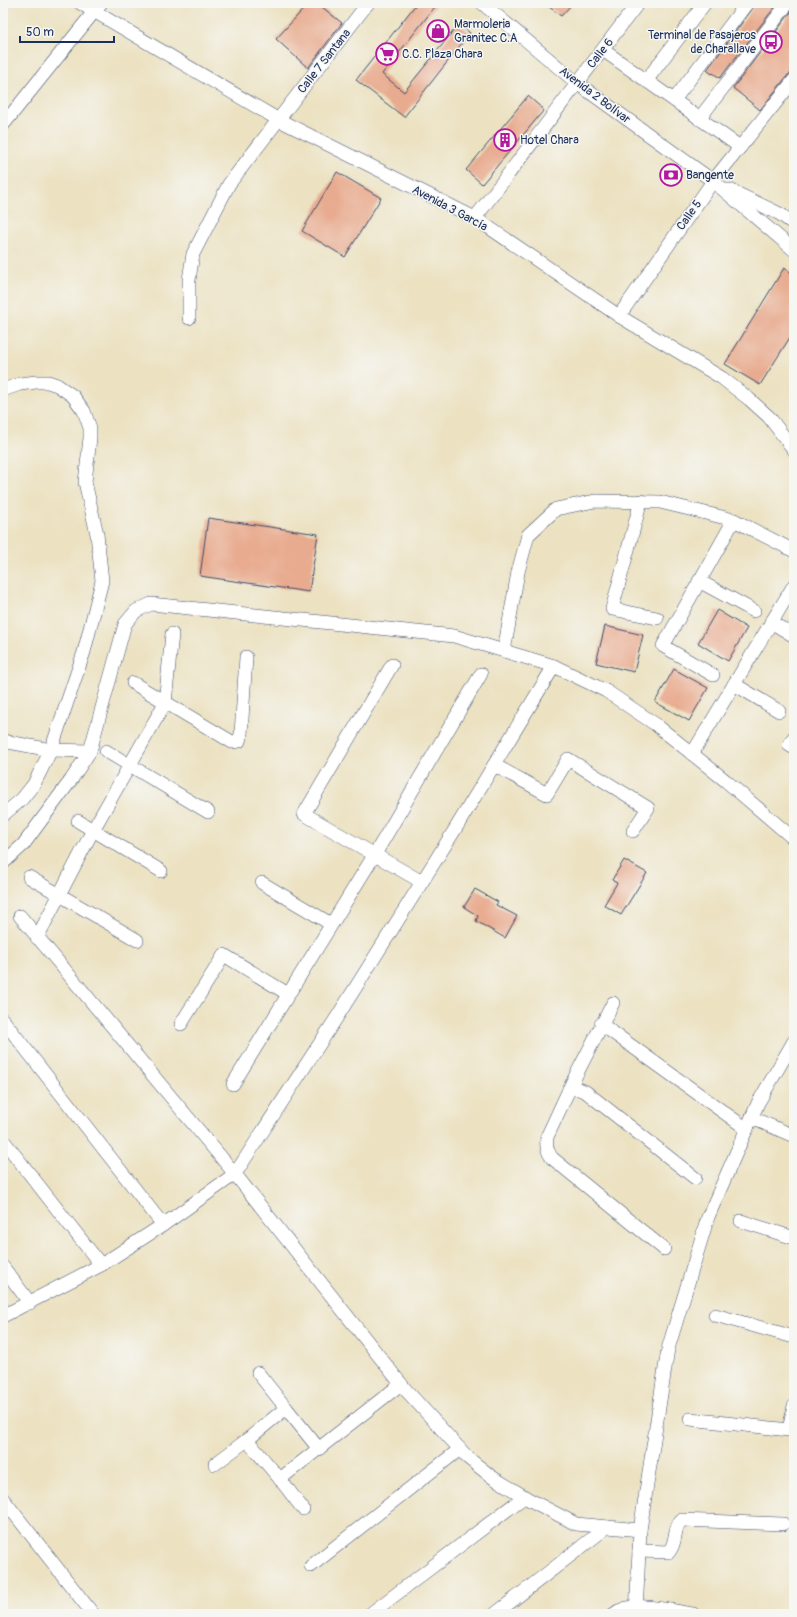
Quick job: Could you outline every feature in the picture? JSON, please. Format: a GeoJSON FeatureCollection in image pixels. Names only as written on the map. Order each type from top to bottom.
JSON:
{"type":"FeatureCollection","features":[{"type":"Feature","properties":{"kind":"street","name":"Avenida 3 García"},"geometry":{"type":"LineString","coordinates":[[80,3],[98,7],[279,120],[475,218],[619,316],[722,378],[750,398],[769,417],[794,450]]}},
{"type":"Feature","properties":{"kind":"street","name":"Calle 7 Santana"},"geometry":{"type":"LineString","coordinates":[[189,318],[188,280],[193,254],[229,184],[368,3]]}},
{"type":"Feature","properties":{"kind":"street","name":"Avenida 2 Bolívar"},"geometry":{"type":"LineString","coordinates":[[482,3],[577,82],[713,181],[794,250]]}},
{"type":"Feature","properties":{"kind":"street","name":"Calle 6"},"geometry":{"type":"LineString","coordinates":[[475,218],[638,3]]}},
{"type":"Feature","properties":{"kind":"street"},"geometry":{"type":"LineString","coordinates":[[646,81],[705,3]]}},
{"type":"Feature","properties":{"kind":"street"},"geometry":{"type":"LineString","coordinates":[[674,100],[746,3]]}},
{"type":"Feature","properties":{"kind":"street"},"geometry":{"type":"LineString","coordinates":[[700,118],[788,3]]}},
{"type":"Feature","properties":{"kind":"street"},"geometry":{"type":"LineString","coordinates":[[3,125],[98,7]]}},
{"type":"Feature","properties":{"kind":"street"},"geometry":{"type":"LineString","coordinates":[[603,50],[740,147]]}},
{"type":"Feature","properties":{"kind":"street","name":"Calle 5"},"geometry":{"type":"LineString","coordinates":[[619,316],[713,181],[794,80]]}},
{"type":"Feature","properties":{"kind":"street","name":"Avenida 2 Bolívar"},"geometry":{"type":"LineString","coordinates":[[713,181],[780,214],[794,224]]}},
{"type":"Feature","properties":{"kind":"street"},"geometry":{"type":"LineString","coordinates":[[3,390],[20,384],[36,382],[57,384],[66,390],[78,402],[84,411],[90,428],[86,482],[97,534],[102,581],[84,652],[51,750],[34,784],[22,800],[3,815]]}},
{"type":"Feature","properties":{"kind":"street"},"geometry":{"type":"LineString","coordinates":[[504,651],[518,572],[528,535],[556,509],[595,501],[660,502],[734,520],[794,551]]}},
{"type":"Feature","properties":{"kind":"street"},"geometry":{"type":"LineString","coordinates":[[641,501],[612,609],[657,618]]}},
{"type":"Feature","properties":{"kind":"street"},"geometry":{"type":"LineString","coordinates":[[713,675],[663,646],[734,520]]}},
{"type":"Feature","properties":{"kind":"street"},"geometry":{"type":"LineString","coordinates":[[699,581],[754,611]]}},
{"type":"Feature","properties":{"kind":"street"},"geometry":{"type":"LineString","coordinates":[[692,754],[794,584]]}},
{"type":"Feature","properties":{"kind":"street"},"geometry":{"type":"LineString","coordinates":[[3,863],[23,845],[71,780],[90,751],[125,624],[136,611],[151,604],[454,636],[554,666],[606,691],[655,724],[794,839]]}},
{"type":"Feature","properties":{"kind":"street"},"geometry":{"type":"LineString","coordinates":[[771,622],[794,636]]}},
{"type":"Feature","properties":{"kind":"street"},"geometry":{"type":"LineString","coordinates":[[37,938],[93,830],[165,703],[172,634]]}},
{"type":"Feature","properties":{"kind":"street"},"geometry":{"type":"LineString","coordinates":[[133,683],[232,742],[238,741],[241,734],[246,657]]}},
{"type":"Feature","properties":{"kind":"street"},"geometry":{"type":"LineString","coordinates":[[392,666],[304,814],[422,882]]}},
{"type":"Feature","properties":{"kind":"street"},"geometry":{"type":"LineString","coordinates":[[3,1316],[100,1266],[164,1225],[235,1174],[422,882],[554,666]]}},
{"type":"Feature","properties":{"kind":"street"},"geometry":{"type":"LineString","coordinates":[[233,1084],[330,924],[375,854],[481,674]]}},
{"type":"Feature","properties":{"kind":"street"},"geometry":{"type":"LineString","coordinates":[[734,684],[779,711]]}},
{"type":"Feature","properties":{"kind":"street"},"geometry":{"type":"LineString","coordinates":[[3,740],[51,750],[90,751]]}},
{"type":"Feature","properties":{"kind":"street"},"geometry":{"type":"LineString","coordinates":[[106,751],[208,812]]}},
{"type":"Feature","properties":{"kind":"street"},"geometry":{"type":"LineString","coordinates":[[494,765],[547,794],[568,759],[648,808],[633,831]]}},
{"type":"Feature","properties":{"kind":"street"},"geometry":{"type":"LineString","coordinates":[[78,821],[161,871]]}},
{"type":"Feature","properties":{"kind":"street"},"geometry":{"type":"LineString","coordinates":[[29,877],[137,940]]}},
{"type":"Feature","properties":{"kind":"street"},"geometry":{"type":"LineString","coordinates":[[262,883],[330,924]]}},
{"type":"Feature","properties":{"kind":"street"},"geometry":{"type":"LineString","coordinates":[[20,916],[235,1174],[401,1384],[468,1458],[492,1478],[524,1497],[576,1524],[640,1530]]}},
{"type":"Feature","properties":{"kind":"street"},"geometry":{"type":"LineString","coordinates":[[181,1024],[224,955],[288,994]]}},
{"type":"Feature","properties":{"kind":"street"},"geometry":{"type":"LineString","coordinates":[[613,1004],[601,1024],[569,1089],[547,1137],[546,1145],[552,1158],[664,1249]]}},
{"type":"Feature","properties":{"kind":"street"},"geometry":{"type":"LineString","coordinates":[[3,1020],[164,1225]]}},
{"type":"Feature","properties":{"kind":"street"},"geometry":{"type":"LineString","coordinates":[[601,1024],[749,1123],[794,1136]]}},
{"type":"Feature","properties":{"kind":"street"},"geometry":{"type":"LineString","coordinates":[[636,1610],[640,1530],[668,1349],[708,1217],[758,1102],[794,1041]]}},
{"type":"Feature","properties":{"kind":"street"},"geometry":{"type":"LineString","coordinates":[[569,1089],[579,1089],[586,1092],[695,1178]]}},
{"type":"Feature","properties":{"kind":"street"},"geometry":{"type":"LineString","coordinates":[[3,1140],[100,1266]]}},
{"type":"Feature","properties":{"kind":"street"},"geometry":{"type":"LineString","coordinates":[[741,1221],[794,1238]]}},
{"type":"Feature","properties":{"kind":"street"},"geometry":{"type":"LineString","coordinates":[[3,1267],[30,1303]]}},
{"type":"Feature","properties":{"kind":"street"},"geometry":{"type":"LineString","coordinates":[[715,1315],[794,1337]]}},
{"type":"Feature","properties":{"kind":"street"},"geometry":{"type":"LineString","coordinates":[[258,1373],[319,1449]]}},
{"type":"Feature","properties":{"kind":"street"},"geometry":{"type":"LineString","coordinates":[[280,1479],[401,1384]]}},
{"type":"Feature","properties":{"kind":"street"},"geometry":{"type":"LineString","coordinates":[[690,1419],[789,1430],[794,1406]]}},
{"type":"Feature","properties":{"kind":"street"},"geometry":{"type":"LineString","coordinates":[[215,1464],[286,1408]]}},
{"type":"Feature","properties":{"kind":"street"},"geometry":{"type":"LineString","coordinates":[[247,1440],[303,1509]]}},
{"type":"Feature","properties":{"kind":"street"},"geometry":{"type":"LineString","coordinates":[[311,1566],[460,1449]]}},
{"type":"Feature","properties":{"kind":"street"},"geometry":{"type":"LineString","coordinates":[[370,1614],[524,1497]]}},
{"type":"Feature","properties":{"kind":"street"},"geometry":{"type":"LineString","coordinates":[[3,1499],[93,1614]]}},
{"type":"Feature","properties":{"kind":"street"},"geometry":{"type":"LineString","coordinates":[[639,1551],[669,1552],[674,1545],[676,1528],[681,1520],[783,1524]]}},
{"type":"Feature","properties":{"kind":"street"},"geometry":{"type":"LineString","coordinates":[[495,1614],[607,1527]]}},
{"type":"Feature","properties":{"kind":"street"},"geometry":{"type":"LineString","coordinates":[[614,1614],[619,1610],[636,1610],[690,1614]]}},
{"type":"Feature","properties":{"kind":"building"},"geometry":{"type":"Polygon","coordinates":[[[309,3],[317,3],[342,23],[308,68],[276,39],[309,3]]]}},
{"type":"Feature","properties":{"kind":"building","name":"C.C. Plaza Chara"},"geometry":{"type":"Polygon","coordinates":[[[417,3],[438,3],[382,74],[404,92],[459,24],[470,33],[404,117],[356,80],[417,3]]]}},
{"type":"Feature","properties":{"kind":"building"},"geometry":{"type":"Polygon","coordinates":[[[544,3],[573,3],[561,16],[544,3]]]}},
{"type":"Feature","properties":{"kind":"building"},"geometry":{"type":"Polygon","coordinates":[[[755,3],[778,3],[720,78],[713,73],[712,74],[707,70],[753,8],[755,3]]]}},
{"type":"Feature","properties":{"kind":"building"},"geometry":{"type":"Polygon","coordinates":[[[794,8],[794,72],[788,75],[760,110],[733,88],[794,8]]]}},
{"type":"Feature","properties":{"kind":"building","name":"Hotel Chara"},"geometry":{"type":"Polygon","coordinates":[[[528,96],[544,110],[482,184],[466,170],[528,96]]]}},
{"type":"Feature","properties":{"kind":"building"},"geometry":{"type":"Polygon","coordinates":[[[337,172],[381,198],[345,257],[302,231],[337,172]]]}},
{"type":"Feature","properties":{"kind":"building"},"geometry":{"type":"Polygon","coordinates":[[[784,268],[794,274],[794,331],[760,385],[725,364],[784,268]]]}},
{"type":"Feature","properties":{"kind":"building"},"geometry":{"type":"Polygon","coordinates":[[[208,518],[318,534],[309,592],[200,576],[208,518]]]}},
{"type":"Feature","properties":{"kind":"building"},"geometry":{"type":"Polygon","coordinates":[[[717,610],[747,628],[728,661],[698,643],[717,610]]]}},
{"type":"Feature","properties":{"kind":"building"},"geometry":{"type":"Polygon","coordinates":[[[605,626],[643,635],[634,672],[596,663],[605,626]]]}},
{"type":"Feature","properties":{"kind":"building"},"geometry":{"type":"Polygon","coordinates":[[[674,669],[708,688],[689,721],[655,702],[674,669]]]}},
{"type":"Feature","properties":{"kind":"building"},"geometry":{"type":"Polygon","coordinates":[[[624,860],[647,873],[621,915],[604,905],[617,883],[612,880],[624,860]]]}},
{"type":"Feature","properties":{"kind":"building"},"geometry":{"type":"Polygon","coordinates":[[[475,889],[498,902],[496,905],[517,916],[505,938],[476,921],[478,916],[464,907],[475,889]]]}},
{"type":"Feature","properties":{"kind":"place","name":"Marmoleria Granitec C.A"},"geometry":{"type":"Point","coordinates":[438,31]}},
{"type":"Feature","properties":{"kind":"place","name":"Terminal de Pasajeros de Charallave"},"geometry":{"type":"Point","coordinates":[771,42]}},
{"type":"Feature","properties":{"kind":"place","name":"C.C. Plaza Chara"},"geometry":{"type":"Point","coordinates":[387,54]}},
{"type":"Feature","properties":{"kind":"place","name":"Hotel Chara"},"geometry":{"type":"Point","coordinates":[505,140]}},
{"type":"Feature","properties":{"kind":"place","name":"Bangente"},"geometry":{"type":"Point","coordinates":[671,175]}}]}
